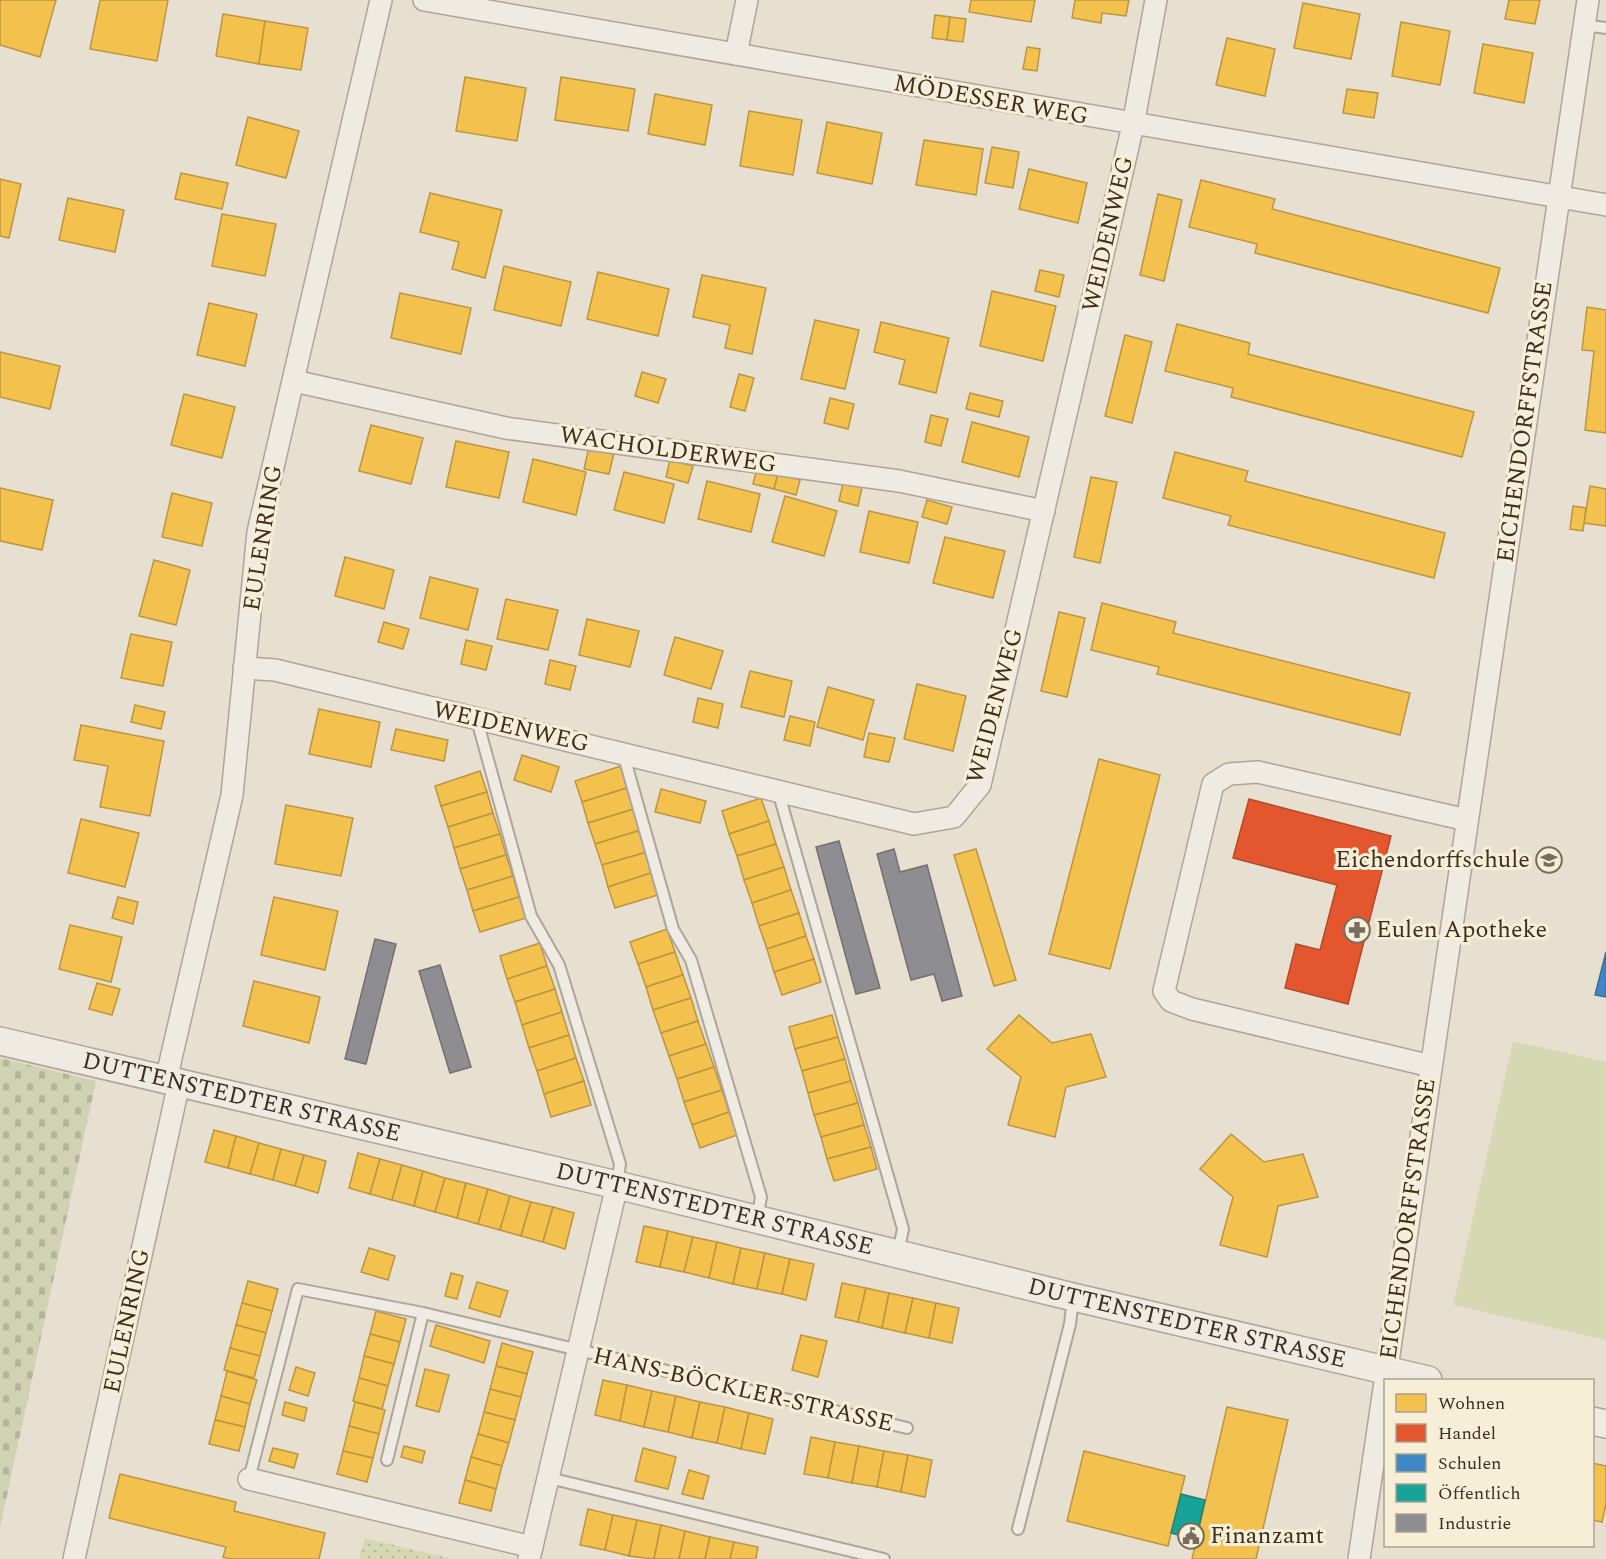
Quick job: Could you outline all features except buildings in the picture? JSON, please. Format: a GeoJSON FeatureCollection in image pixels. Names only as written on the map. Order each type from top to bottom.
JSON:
{"type":"FeatureCollection","features":[{"type":"Feature","properties":{"kind":"street","name":"EULENRING"},"geometry":{"type":"LineString","coordinates":[[74,1559],[232,795],[258,532],[381,0]]}},
{"type":"Feature","properties":{"kind":"street","name":"MÖDESSER WEG"},"geometry":{"type":"LineString","coordinates":[[424,0],[1133,125],[1606,205]]}},
{"type":"Feature","properties":{"kind":"street"},"geometry":{"type":"LineString","coordinates":[[736,54],[747,0]]}},
{"type":"Feature","properties":{"kind":"street","name":"WEIDENWEG"},"geometry":{"type":"LineString","coordinates":[[244,668],[275,670],[914,824],[954,817],[980,784],[1133,125],[1156,0]]}},
{"type":"Feature","properties":{"kind":"street","name":"EICHENDORFFSTRASSE"},"geometry":{"type":"LineString","coordinates":[[1385,1379],[1588,0]]}},
{"type":"Feature","properties":{"kind":"street","name":"WACHOLDERWEG"},"geometry":{"type":"LineString","coordinates":[[294,381],[506,428],[898,481],[1044,511]]}},
{"type":"Feature","properties":{"kind":"street","name":"EICHENDORFFSTRASSE"},"geometry":{"type":"LineString","coordinates":[[1431,1066],[1192,1010],[1171,1001],[1164,991],[1213,784],[1229,774],[1258,772],[1467,820]]}},
{"type":"Feature","properties":{"kind":"street","name":"DUTTENSTEDTER STRASSE"},"geometry":{"type":"LineString","coordinates":[[0,1041],[616,1185],[1073,1297],[1423,1379]]}},
{"type":"Feature","properties":{"kind":"street","name":"HANS-BÖCKLER-STRASSE"},"geometry":{"type":"LineString","coordinates":[[249,1479],[531,1553],[616,1185]]}},
{"type":"Feature","properties":{"kind":"street","name":"EICHENDORFFSTRASSE"},"geometry":{"type":"LineString","coordinates":[[1359,1559],[1384,1385]]}},
{"type":"Feature","properties":{"kind":"lane"},"geometry":{"type":"LineString","coordinates":[[1584,25],[1606,28]]}},
{"type":"Feature","properties":{"kind":"lane"},"geometry":{"type":"LineString","coordinates":[[477,720],[531,916],[559,965],[620,1164],[616,1185]]}},
{"type":"Feature","properties":{"kind":"lane"},"geometry":{"type":"LineString","coordinates":[[623,753],[673,928],[691,960],[761,1197],[757,1220]]}},
{"type":"Feature","properties":{"kind":"lane"},"geometry":{"type":"LineString","coordinates":[[778,791],[903,1229],[898,1254]]}},
{"type":"Feature","properties":{"kind":"lane"},"geometry":{"type":"LineString","coordinates":[[249,1479],[298,1289],[423,1313],[579,1352]]}},
{"type":"Feature","properties":{"kind":"lane"},"geometry":{"type":"LineString","coordinates":[[1018,1529],[1070,1324],[1073,1297]]}},
{"type":"Feature","properties":{"kind":"lane"},"geometry":{"type":"LineString","coordinates":[[387,1460],[423,1313]]}},
{"type":"Feature","properties":{"kind":"lane","name":"HANS-BÖCKLER-STRASSE"},"geometry":{"type":"LineString","coordinates":[[579,1352],[907,1428]]}},
{"type":"Feature","properties":{"kind":"lane"},"geometry":{"type":"LineString","coordinates":[[549,1478],[884,1559]]}},
{"type":"Feature","properties":{"kind":"green space"},"geometry":{"type":"Polygon","coordinates":[[[1513,1041],[1606,1062],[1606,1340],[1453,1305],[1513,1041]]]}},
{"type":"Feature","properties":{"kind":"green space"},"geometry":{"type":"Polygon","coordinates":[[[0,1058],[96,1081],[0,1528],[0,1058]]]}},
{"type":"Feature","properties":{"kind":"green space"},"geometry":{"type":"Polygon","coordinates":[[[365,1538],[452,1559],[359,1559],[365,1538]]]}},
{"type":"Feature","properties":{"kind":"place","name":"Eichendorffschule"},"geometry":{"type":"Point","coordinates":[1549,860]}},
{"type":"Feature","properties":{"kind":"place","name":"Eulen Apotheke"},"geometry":{"type":"Point","coordinates":[1357,930]}},
{"type":"Feature","properties":{"kind":"place","name":"Finanzamt"},"geometry":{"type":"Point","coordinates":[1191,1536]}}]}
